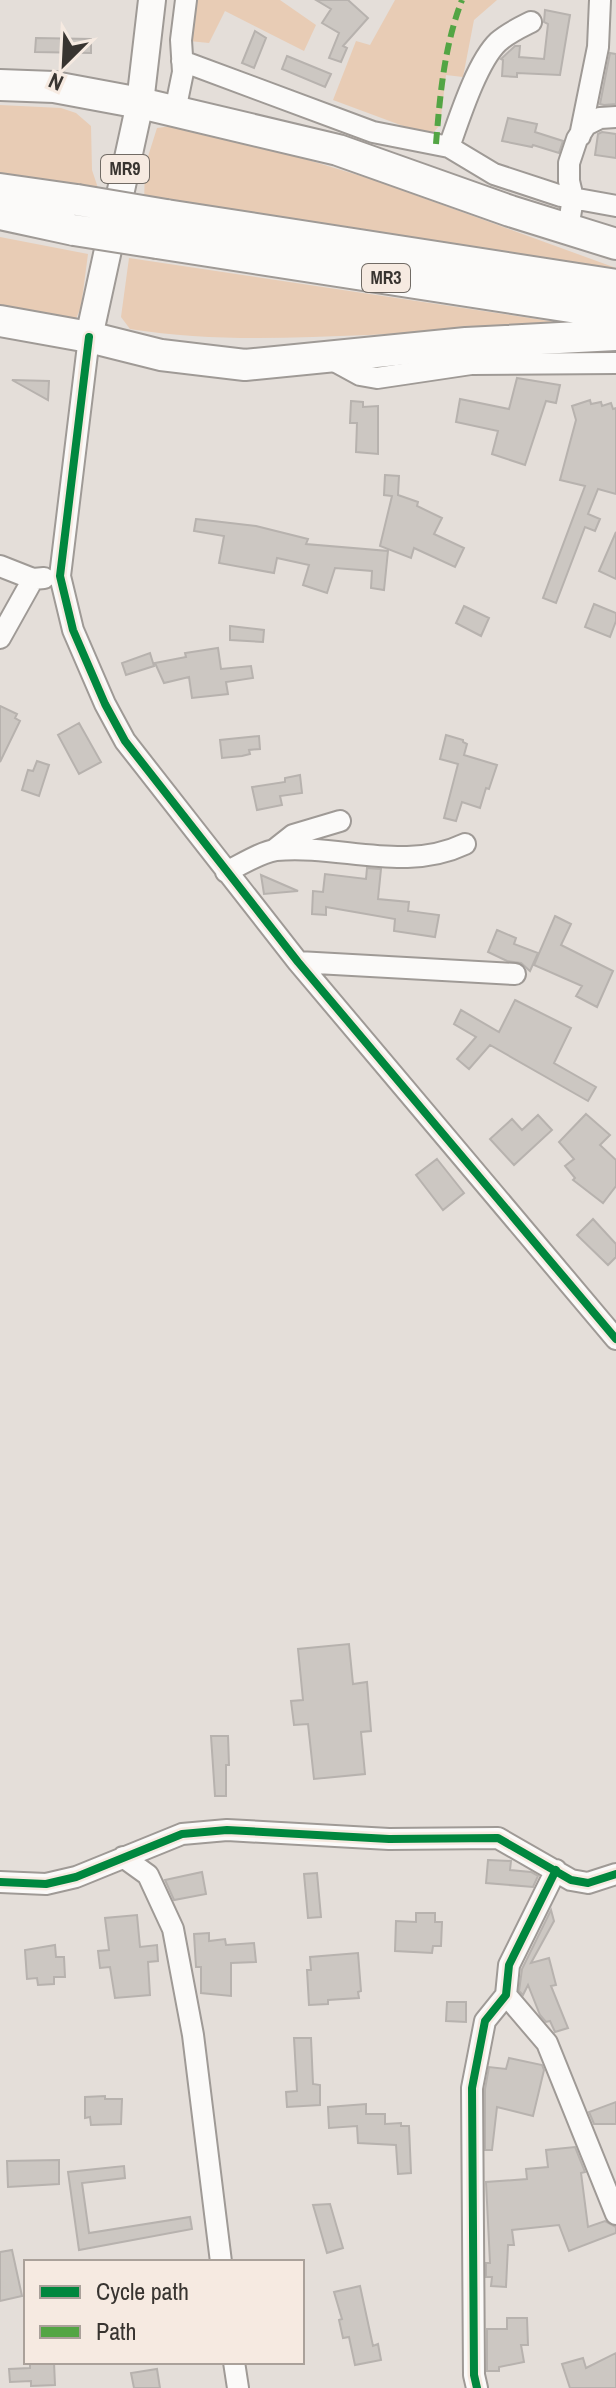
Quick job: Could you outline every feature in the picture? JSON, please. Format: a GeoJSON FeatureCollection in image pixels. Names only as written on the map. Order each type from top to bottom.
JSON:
{"type":"FeatureCollection","features":[{"type":"Feature","properties":{"kind":"highway"},"geometry":{"type":"LineString","coordinates":[[0,85],[54,87],[140,103],[338,150],[616,244]]}},
{"type":"Feature","properties":{"kind":"highway","name":"MR3"},"geometry":{"type":"LineString","coordinates":[[0,189],[76,215]]}},
{"type":"Feature","properties":{"kind":"highway","name":"MR3"},"geometry":{"type":"LineString","coordinates":[[0,214],[76,215],[616,314]]}},
{"type":"Feature","properties":{"kind":"highway","name":"MR3"},"geometry":{"type":"LineString","coordinates":[[161,229],[616,285]]}},
{"type":"Feature","properties":{"kind":"highway"},"geometry":{"type":"LineString","coordinates":[[0,321],[89,337],[161,355],[245,365],[466,343],[616,335]]}},
{"type":"Feature","properties":{"kind":"main road","name":"MR9"},"geometry":{"type":"LineString","coordinates":[[89,337],[140,103],[152,0]]}},
{"type":"Feature","properties":{"kind":"street"},"geometry":{"type":"LineString","coordinates":[[175,111],[183,72],[181,40],[186,0]]}},
{"type":"Feature","properties":{"kind":"street"},"geometry":{"type":"LineString","coordinates":[[580,136],[598,47],[597,28],[606,5]]}},
{"type":"Feature","properties":{"kind":"street"},"geometry":{"type":"LineString","coordinates":[[449,147],[476,79],[495,45],[531,22]]}},
{"type":"Feature","properties":{"kind":"street"},"geometry":{"type":"LineString","coordinates":[[182,61],[373,132],[449,147],[494,174],[573,198],[616,206]]}},
{"type":"Feature","properties":{"kind":"street"},"geometry":{"type":"LineString","coordinates":[[568,229],[573,198],[569,163],[580,136],[586,125],[600,118],[616,117]]}},
{"type":"Feature","properties":{"kind":"street"},"geometry":{"type":"LineString","coordinates":[[89,337],[60,576],[73,630],[105,704],[125,741],[298,962],[616,1339]]}},
{"type":"Feature","properties":{"kind":"street"},"geometry":{"type":"LineString","coordinates":[[327,357],[360,375],[377,378],[471,364],[616,363]]}},
{"type":"Feature","properties":{"kind":"street"},"geometry":{"type":"LineString","coordinates":[[0,566],[33,579],[60,576]]}},
{"type":"Feature","properties":{"kind":"street"},"geometry":{"type":"LineString","coordinates":[[0,638],[33,579]]}},
{"type":"Feature","properties":{"kind":"street"},"geometry":{"type":"LineString","coordinates":[[226,872],[274,850],[293,835],[340,821]]}},
{"type":"Feature","properties":{"kind":"street"},"geometry":{"type":"LineString","coordinates":[[274,850],[399,857],[447,853],[465,844]]}},
{"type":"Feature","properties":{"kind":"street"},"geometry":{"type":"LineString","coordinates":[[298,962],[515,974]]}},
{"type":"Feature","properties":{"kind":"street"},"geometry":{"type":"LineString","coordinates":[[0,1882],[46,1884],[76,1877],[182,1834],[227,1830],[389,1839],[498,1838],[571,1880],[588,1883],[616,1874]]}},
{"type":"Feature","properties":{"kind":"street"},"geometry":{"type":"LineString","coordinates":[[123,1857],[148,1875],[173,1929],[193,2035],[221,2260]]}},
{"type":"Feature","properties":{"kind":"street"},"geometry":{"type":"LineString","coordinates":[[477,2388],[472,2088],[485,2021],[506,1995],[509,1965],[556,1870]]}},
{"type":"Feature","properties":{"kind":"street"},"geometry":{"type":"LineString","coordinates":[[506,1995],[547,2043],[616,2214]]}},
{"type":"Feature","properties":{"kind":"street"},"geometry":{"type":"LineString","coordinates":[[234,2364],[238,2388]]}},
{"type":"Feature","properties":{"kind":"shaded area"},"geometry":{"type":"Polygon","coordinates":[[[191,0],[280,0],[316,25],[304,51],[225,11],[209,43],[189,41],[191,0]]]}},
{"type":"Feature","properties":{"kind":"shaded area"},"geometry":{"type":"Polygon","coordinates":[[[395,0],[497,0],[474,20],[463,77],[446,75],[440,125],[430,136],[333,100],[356,41],[370,45],[395,0]]]}},
{"type":"Feature","properties":{"kind":"shaded area"},"geometry":{"type":"Polygon","coordinates":[[[0,105],[61,108],[76,113],[91,126],[92,170],[101,197],[0,181],[0,105]]]}},
{"type":"Feature","properties":{"kind":"shaded area"},"geometry":{"type":"Polygon","coordinates":[[[179,125],[216,132],[374,180],[616,268],[616,277],[144,204],[145,166],[157,128],[179,125]]]}},
{"type":"Feature","properties":{"kind":"shaded area"},"geometry":{"type":"Polygon","coordinates":[[[0,237],[88,254],[81,307],[75,321],[0,305],[0,237]]]}},
{"type":"Feature","properties":{"kind":"shaded area"},"geometry":{"type":"Polygon","coordinates":[[[129,258],[576,325],[279,338],[189,336],[130,329],[121,317],[129,258]]]}},
{"type":"Feature","properties":{"kind":"building"},"geometry":{"type":"Polygon","coordinates":[[[316,0],[348,0],[368,18],[343,46],[347,48],[341,62],[329,58],[339,33],[322,23],[331,9],[316,0]]]}},
{"type":"Feature","properties":{"kind":"building"},"geometry":{"type":"Polygon","coordinates":[[[545,10],[570,15],[560,75],[517,73],[517,77],[502,76],[501,59],[515,46],[520,46],[519,57],[544,59],[548,24],[544,22],[545,10]]]}},
{"type":"Feature","properties":{"kind":"building"},"geometry":{"type":"Polygon","coordinates":[[[255,31],[266,38],[254,68],[242,63],[255,31]]]}},
{"type":"Feature","properties":{"kind":"building"},"geometry":{"type":"Polygon","coordinates":[[[36,38],[91,39],[91,53],[35,52],[36,38]]]}},
{"type":"Feature","properties":{"kind":"building"},"geometry":{"type":"Polygon","coordinates":[[[610,53],[616,54],[616,104],[604,105],[600,104],[610,53]]]}},
{"type":"Feature","properties":{"kind":"building"},"geometry":{"type":"Polygon","coordinates":[[[287,56],[331,74],[325,87],[282,69],[287,56]]]}},
{"type":"Feature","properties":{"kind":"building"},"geometry":{"type":"Polygon","coordinates":[[[508,118],[537,124],[535,132],[563,141],[559,153],[533,145],[502,141],[508,118]]]}},
{"type":"Feature","properties":{"kind":"building"},"geometry":{"type":"Polygon","coordinates":[[[598,134],[616,134],[616,158],[595,155],[598,134]]]}},
{"type":"Feature","properties":{"kind":"building"},"geometry":{"type":"Polygon","coordinates":[[[517,378],[560,385],[556,403],[546,401],[525,465],[492,454],[498,431],[456,422],[460,399],[509,409],[517,378]]]}},
{"type":"Feature","properties":{"kind":"building"},"geometry":{"type":"Polygon","coordinates":[[[12,380],[49,381],[48,400],[12,380]]]}},
{"type":"Feature","properties":{"kind":"building"},"geometry":{"type":"Polygon","coordinates":[[[590,400],[591,404],[601,402],[602,406],[611,403],[613,409],[616,408],[616,494],[598,489],[588,514],[600,519],[595,531],[585,527],[556,603],[543,598],[585,486],[560,480],[576,420],[572,406],[590,400]]]}},
{"type":"Feature","properties":{"kind":"building"},"geometry":{"type":"Polygon","coordinates":[[[351,401],[363,402],[363,407],[378,406],[378,454],[356,452],[357,423],[350,423],[351,401]]]}},
{"type":"Feature","properties":{"kind":"building"},"geometry":{"type":"Polygon","coordinates":[[[385,475],[399,476],[398,495],[418,502],[417,506],[442,518],[434,534],[464,548],[455,567],[414,548],[411,558],[380,546],[392,496],[384,495],[385,475]]]}},
{"type":"Feature","properties":{"kind":"building"},"geometry":{"type":"Polygon","coordinates":[[[196,519],[256,526],[308,539],[306,544],[388,551],[384,590],[371,588],[372,571],[335,568],[327,593],[303,585],[309,565],[277,558],[274,573],[219,563],[224,536],[194,531],[196,519]]]}},
{"type":"Feature","properties":{"kind":"building"},"geometry":{"type":"Polygon","coordinates":[[[616,532],[616,579],[599,571],[616,532]]]}},
{"type":"Feature","properties":{"kind":"building"},"geometry":{"type":"Polygon","coordinates":[[[594,604],[616,613],[610,637],[585,627],[594,604]]]}},
{"type":"Feature","properties":{"kind":"building"},"geometry":{"type":"Polygon","coordinates":[[[464,606],[489,618],[481,636],[456,623],[464,606]]]}},
{"type":"Feature","properties":{"kind":"building"},"geometry":{"type":"Polygon","coordinates":[[[230,626],[264,630],[263,642],[230,640],[230,626]]]}},
{"type":"Feature","properties":{"kind":"building"},"geometry":{"type":"Polygon","coordinates":[[[218,648],[221,669],[251,666],[253,678],[226,682],[228,694],[192,698],[189,677],[164,683],[155,663],[186,657],[185,653],[218,648]]]}},
{"type":"Feature","properties":{"kind":"building"},"geometry":{"type":"Polygon","coordinates":[[[150,653],[154,666],[126,675],[122,663],[150,653]]]}},
{"type":"Feature","properties":{"kind":"building"},"geometry":{"type":"Polygon","coordinates":[[[0,706],[17,714],[15,718],[20,721],[0,762],[0,706]]]}},
{"type":"Feature","properties":{"kind":"building"},"geometry":{"type":"Polygon","coordinates":[[[79,723],[101,762],[79,774],[58,735],[79,723]]]}},
{"type":"Feature","properties":{"kind":"building"},"geometry":{"type":"Polygon","coordinates":[[[446,735],[467,744],[464,755],[497,765],[480,808],[462,802],[456,821],[444,818],[458,764],[440,759],[446,735]]]}},
{"type":"Feature","properties":{"kind":"building"},"geometry":{"type":"Polygon","coordinates":[[[259,736],[260,749],[249,750],[250,754],[242,756],[222,758],[220,740],[259,736]]]}},
{"type":"Feature","properties":{"kind":"building"},"geometry":{"type":"Polygon","coordinates":[[[37,761],[49,765],[39,796],[22,790],[28,770],[33,771],[37,761]]]}},
{"type":"Feature","properties":{"kind":"building"},"geometry":{"type":"Polygon","coordinates":[[[300,775],[302,793],[280,796],[282,805],[257,810],[252,787],[285,782],[285,778],[300,775]]]}},
{"type":"Feature","properties":{"kind":"building"},"geometry":{"type":"Polygon","coordinates":[[[367,868],[381,869],[378,899],[409,902],[408,911],[439,915],[435,937],[394,931],[395,919],[326,907],[326,915],[312,914],[313,891],[323,892],[325,874],[366,879],[367,868]]]}},
{"type":"Feature","properties":{"kind":"building"},"geometry":{"type":"Polygon","coordinates":[[[261,875],[298,891],[264,894],[261,875]]]}},
{"type":"Feature","properties":{"kind":"building"},"geometry":{"type":"Polygon","coordinates":[[[555,916],[571,924],[561,945],[613,971],[597,1007],[576,996],[582,986],[534,965],[555,916]]]}},
{"type":"Feature","properties":{"kind":"building"},"geometry":{"type":"Polygon","coordinates":[[[497,930],[516,938],[514,944],[538,953],[530,971],[521,963],[507,961],[488,952],[497,930]]]}},
{"type":"Feature","properties":{"kind":"building"},"geometry":{"type":"Polygon","coordinates":[[[515,1000],[571,1028],[554,1063],[596,1087],[588,1101],[490,1045],[469,1069],[457,1059],[476,1037],[454,1024],[461,1010],[499,1032],[515,1000]]]}},
{"type":"Feature","properties":{"kind":"building"},"geometry":{"type":"Polygon","coordinates":[[[586,1114],[610,1135],[600,1145],[616,1160],[616,1186],[603,1203],[573,1180],[575,1178],[565,1166],[574,1159],[559,1142],[586,1114]]]}},
{"type":"Feature","properties":{"kind":"building"},"geometry":{"type":"Polygon","coordinates":[[[538,1115],[552,1130],[514,1165],[490,1139],[512,1119],[522,1130],[538,1115]]]}},
{"type":"Feature","properties":{"kind":"building"},"geometry":{"type":"Polygon","coordinates":[[[437,1159],[464,1193],[443,1210],[416,1175],[437,1159]]]}},
{"type":"Feature","properties":{"kind":"building"},"geometry":{"type":"Polygon","coordinates":[[[593,1219],[616,1244],[616,1257],[608,1265],[577,1235],[593,1219]]]}},
{"type":"Feature","properties":{"kind":"building"},"geometry":{"type":"Polygon","coordinates":[[[349,1644],[353,1684],[367,1682],[371,1731],[361,1732],[365,1774],[314,1779],[308,1724],[294,1725],[291,1701],[303,1700],[298,1649],[349,1644]]]}},
{"type":"Feature","properties":{"kind":"building"},"geometry":{"type":"Polygon","coordinates":[[[211,1736],[228,1736],[226,1796],[215,1796],[211,1736]]]}},
{"type":"Feature","properties":{"kind":"building"},"geometry":{"type":"Polygon","coordinates":[[[488,1860],[511,1861],[510,1870],[531,1872],[538,1876],[533,1887],[486,1883],[488,1860]]]}},
{"type":"Feature","properties":{"kind":"building"},"geometry":{"type":"Polygon","coordinates":[[[202,1872],[206,1894],[174,1900],[165,1880],[202,1872]]]}},
{"type":"Feature","properties":{"kind":"building"},"geometry":{"type":"Polygon","coordinates":[[[317,1873],[321,1917],[308,1918],[304,1874],[317,1873]]]}},
{"type":"Feature","properties":{"kind":"building"},"geometry":{"type":"Polygon","coordinates":[[[551,1910],[554,1921],[531,1963],[549,1958],[556,1985],[551,1986],[568,2028],[555,2032],[550,2021],[546,2022],[540,2015],[528,1985],[523,1995],[519,1991],[522,1969],[551,1910]]]}},
{"type":"Feature","properties":{"kind":"building"},"geometry":{"type":"Polygon","coordinates":[[[416,1913],[435,1913],[435,1922],[442,1922],[441,1946],[433,1946],[432,1953],[395,1951],[396,1921],[416,1922],[416,1913]]]}},
{"type":"Feature","properties":{"kind":"building"},"geometry":{"type":"Polygon","coordinates":[[[137,1915],[140,1947],[157,1945],[158,1961],[148,1962],[150,1995],[115,1998],[110,1967],[100,1968],[98,1951],[109,1950],[105,1918],[137,1915]]]}},
{"type":"Feature","properties":{"kind":"building"},"geometry":{"type":"Polygon","coordinates":[[[209,1933],[209,1941],[225,1939],[226,1945],[254,1943],[256,1962],[231,1963],[231,1996],[201,1993],[201,1967],[196,1967],[194,1934],[209,1933]]]}},
{"type":"Feature","properties":{"kind":"building"},"geometry":{"type":"Polygon","coordinates":[[[55,1945],[56,1957],[64,1957],[65,1977],[54,1977],[54,1984],[38,1985],[37,1978],[27,1979],[25,1950],[55,1945]]]}},
{"type":"Feature","properties":{"kind":"building"},"geometry":{"type":"Polygon","coordinates":[[[358,1953],[359,1998],[309,2005],[307,1970],[311,1970],[310,1957],[358,1953]]]}},
{"type":"Feature","properties":{"kind":"building"},"geometry":{"type":"Polygon","coordinates":[[[447,2002],[466,2002],[466,2022],[446,2021],[447,2002]]]}},
{"type":"Feature","properties":{"kind":"building"},"geometry":{"type":"Polygon","coordinates":[[[294,2038],[311,2038],[313,2084],[320,2085],[320,2105],[287,2107],[286,2092],[297,2091],[294,2038]]]}},
{"type":"Feature","properties":{"kind":"building"},"geometry":{"type":"Polygon","coordinates":[[[509,2058],[542,2065],[544,2070],[533,2116],[497,2107],[492,2150],[485,2150],[485,2089],[489,2067],[506,2069],[509,2058]]]}},
{"type":"Feature","properties":{"kind":"building"},"geometry":{"type":"Polygon","coordinates":[[[105,2096],[105,2099],[122,2099],[121,2124],[91,2125],[90,2117],[85,2118],[85,2097],[105,2096]]]}},
{"type":"Feature","properties":{"kind":"building"},"geometry":{"type":"Polygon","coordinates":[[[616,2102],[616,2124],[594,2124],[589,2112],[616,2102]]]}},
{"type":"Feature","properties":{"kind":"building"},"geometry":{"type":"Polygon","coordinates":[[[366,2104],[366,2114],[385,2114],[385,2124],[409,2126],[411,2173],[398,2174],[396,2145],[358,2143],[357,2126],[329,2128],[328,2107],[366,2104]]]}},
{"type":"Feature","properties":{"kind":"building"},"geometry":{"type":"Polygon","coordinates":[[[575,2147],[585,2172],[581,2173],[588,2227],[605,2221],[616,2227],[616,2233],[569,2251],[559,2225],[512,2230],[514,2245],[508,2245],[506,2287],[491,2286],[492,2277],[486,2277],[486,2263],[490,2263],[486,2182],[527,2179],[526,2169],[548,2167],[546,2150],[575,2147]]]}},
{"type":"Feature","properties":{"kind":"building"},"geometry":{"type":"Polygon","coordinates":[[[59,2160],[59,2184],[8,2187],[7,2161],[59,2160]]]}},
{"type":"Feature","properties":{"kind":"building"},"geometry":{"type":"Polygon","coordinates":[[[124,2166],[125,2178],[82,2183],[89,2233],[190,2217],[192,2229],[79,2250],[68,2172],[124,2166]]]}},
{"type":"Feature","properties":{"kind":"building"},"geometry":{"type":"Polygon","coordinates":[[[330,2204],[343,2248],[327,2253],[313,2205],[330,2204]]]}},
{"type":"Feature","properties":{"kind":"building"},"geometry":{"type":"Polygon","coordinates":[[[12,2250],[22,2296],[0,2301],[0,2252],[12,2250]]]}},
{"type":"Feature","properties":{"kind":"building"},"geometry":{"type":"Polygon","coordinates":[[[360,2286],[373,2346],[378,2344],[381,2360],[355,2365],[349,2337],[343,2338],[339,2320],[342,2319],[334,2292],[360,2286]]]}},
{"type":"Feature","properties":{"kind":"building"},"geometry":{"type":"Polygon","coordinates":[[[507,2318],[527,2318],[528,2345],[521,2345],[524,2362],[499,2367],[499,2371],[487,2371],[487,2329],[507,2329],[507,2318]]]}},
{"type":"Feature","properties":{"kind":"building"},"geometry":{"type":"Polygon","coordinates":[[[616,2353],[616,2388],[570,2388],[562,2364],[583,2358],[586,2368],[616,2353]]]}},
{"type":"Feature","properties":{"kind":"building"},"geometry":{"type":"Polygon","coordinates":[[[30,2364],[54,2364],[55,2385],[31,2386],[31,2381],[10,2382],[9,2369],[30,2368],[30,2364]]]}},
{"type":"Feature","properties":{"kind":"building"},"geometry":{"type":"Polygon","coordinates":[[[157,2369],[160,2388],[134,2388],[131,2373],[157,2369]]]}},
{"type":"Feature","properties":{"kind":"marked path"},"geometry":{"type":"LineString","coordinates":[[436,144],[447,53],[462,0]]}},
{"type":"Feature","properties":{"kind":"cycle path"},"geometry":{"type":"LineString","coordinates":[[89,337],[60,576],[73,630],[105,704],[125,741],[298,962],[616,1339]]}},
{"type":"Feature","properties":{"kind":"cycle path"},"geometry":{"type":"LineString","coordinates":[[0,1882],[46,1884],[76,1877],[182,1834],[227,1830],[389,1839],[498,1838],[571,1880],[588,1883],[616,1874]]}},
{"type":"Feature","properties":{"kind":"cycle path"},"geometry":{"type":"LineString","coordinates":[[477,2388],[474,2375],[472,2088],[485,2021],[506,1995],[509,1965],[556,1870]]}}]}
